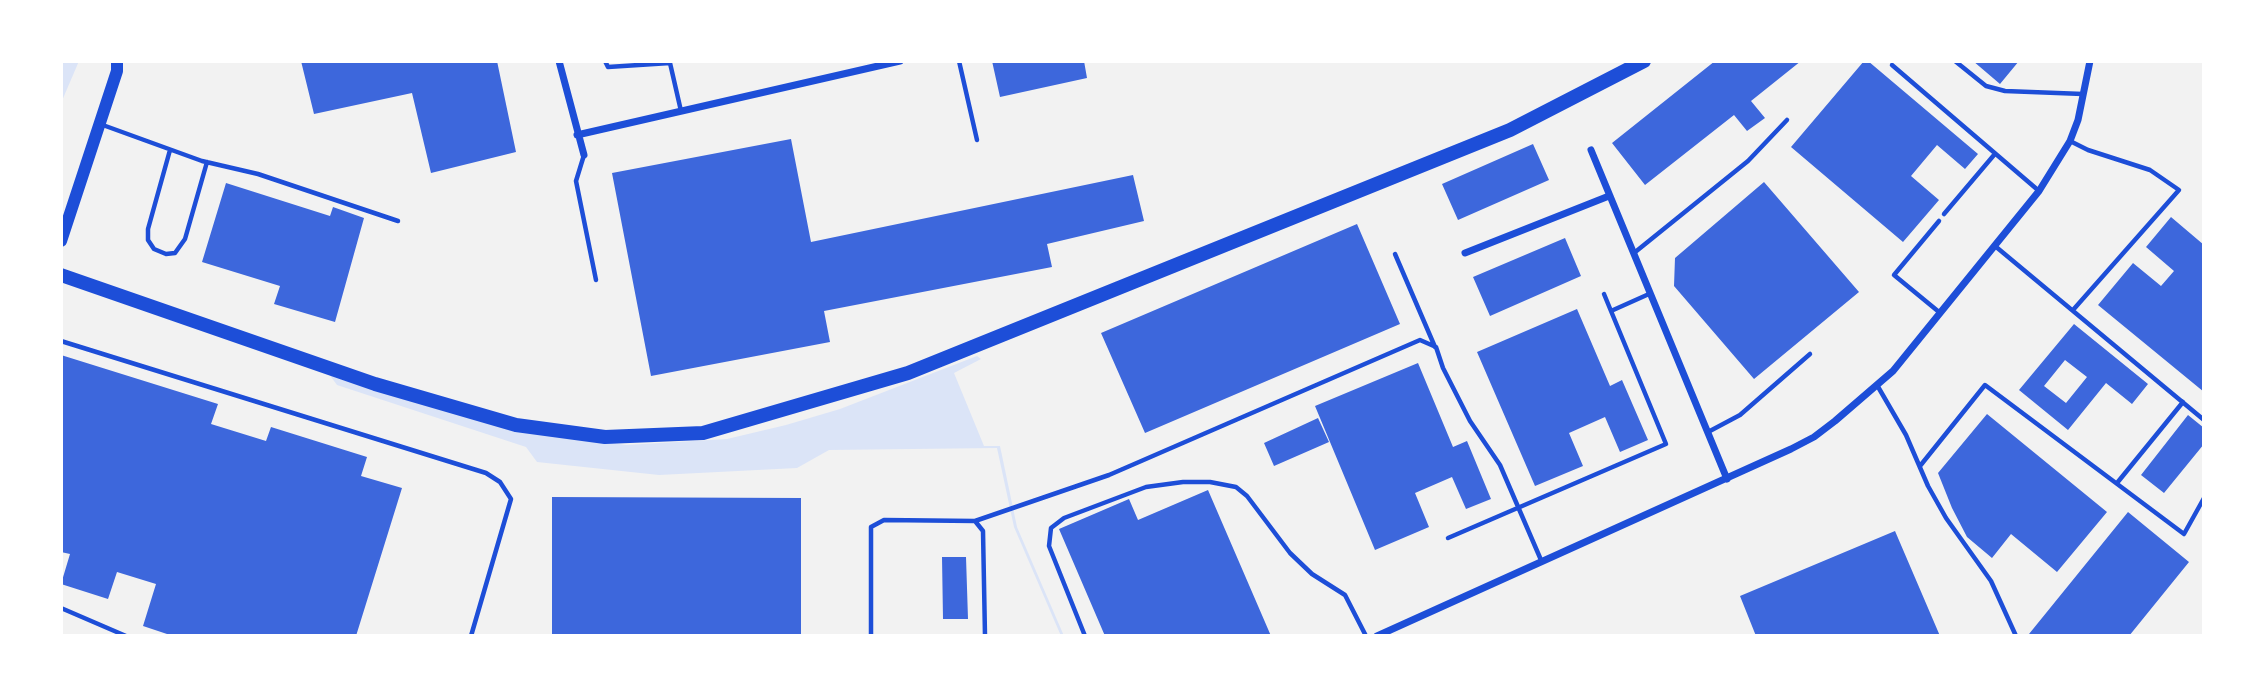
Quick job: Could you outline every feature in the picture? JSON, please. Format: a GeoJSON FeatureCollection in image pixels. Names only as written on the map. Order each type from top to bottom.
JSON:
{"type":"FeatureCollection","features":[{"type":"Feature","properties":{"kind":"main road"},"geometry":{"type":"LineString","coordinates":[[61,275],[375,384],[516,425],[605,437],[703,433],[908,373],[1510,130],[1644,61]]}},
{"type":"Feature","properties":{"kind":"street"},"geometry":{"type":"LineString","coordinates":[[61,241],[117,71],[117,61]]}},
{"type":"Feature","properties":{"kind":"street"},"geometry":{"type":"LineString","coordinates":[[559,61],[584,155]]}},
{"type":"Feature","properties":{"kind":"street"},"geometry":{"type":"LineString","coordinates":[[577,135],[900,61]]}},
{"type":"Feature","properties":{"kind":"street"},"geometry":{"type":"LineString","coordinates":[[1377,636],[1471,595],[1541,560],[1727,479],[1814,437],[1893,371],[2039,191],[2070,141],[2078,120],[2090,61]]}},
{"type":"Feature","properties":{"kind":"street"},"geometry":{"type":"LineString","coordinates":[[1591,150],[1727,479]]}},
{"type":"Feature","properties":{"kind":"street"},"geometry":{"type":"LineString","coordinates":[[1465,253],[1609,196]]}},
{"type":"Feature","properties":{"kind":"lane"},"geometry":{"type":"LineString","coordinates":[[605,61],[608,67],[670,63],[681,110]]}},
{"type":"Feature","properties":{"kind":"lane"},"geometry":{"type":"LineString","coordinates":[[959,61],[977,140]]}},
{"type":"Feature","properties":{"kind":"lane"},"geometry":{"type":"LineString","coordinates":[[1955,61],[1986,86],[2005,91],[2084,94]]}},
{"type":"Feature","properties":{"kind":"lane"},"geometry":{"type":"LineString","coordinates":[[1892,65],[2039,191]]}},
{"type":"Feature","properties":{"kind":"lane"},"geometry":{"type":"LineString","coordinates":[[1633,254],[1748,161],[1787,120]]}},
{"type":"Feature","properties":{"kind":"lane"},"geometry":{"type":"LineString","coordinates":[[99,124],[170,150],[258,174],[398,221]]}},
{"type":"Feature","properties":{"kind":"lane"},"geometry":{"type":"LineString","coordinates":[[2070,141],[2088,150],[2150,170],[2179,190],[2073,310]]}},
{"type":"Feature","properties":{"kind":"lane"},"geometry":{"type":"LineString","coordinates":[[170,150],[148,229],[148,240],[154,248],[166,254],[175,253],[185,239],[207,162]]}},
{"type":"Feature","properties":{"kind":"lane"},"geometry":{"type":"LineString","coordinates":[[584,155],[576,181],[596,280]]}},
{"type":"Feature","properties":{"kind":"lane"},"geometry":{"type":"LineString","coordinates":[[1944,214],[1994,155]]}},
{"type":"Feature","properties":{"kind":"lane"},"geometry":{"type":"LineString","coordinates":[[1939,221],[1895,275],[1940,312]]}},
{"type":"Feature","properties":{"kind":"lane"},"geometry":{"type":"LineString","coordinates":[[1996,246],[2204,420]]}},
{"type":"Feature","properties":{"kind":"lane"},"geometry":{"type":"LineString","coordinates":[[1395,254],[1443,368],[1469,421],[1500,465],[1541,560]]}},
{"type":"Feature","properties":{"kind":"lane"},"geometry":{"type":"LineString","coordinates":[[1448,538],[1666,444],[1604,294]]}},
{"type":"Feature","properties":{"kind":"lane"},"geometry":{"type":"LineString","coordinates":[[1611,311],[1649,294]]}},
{"type":"Feature","properties":{"kind":"lane"},"geometry":{"type":"LineString","coordinates":[[871,636],[871,527],[884,520],[975,520],[1109,475],[1420,340],[1436,347]]}},
{"type":"Feature","properties":{"kind":"lane"},"geometry":{"type":"LineString","coordinates":[[61,341],[486,473],[500,482],[511,499],[471,636]]}},
{"type":"Feature","properties":{"kind":"lane"},"geometry":{"type":"LineString","coordinates":[[1707,432],[1740,415],[1810,354]]}},
{"type":"Feature","properties":{"kind":"lane"},"geometry":{"type":"LineString","coordinates":[[1877,384],[1906,435],[1946,519],[1990,581],[2016,636]]}},
{"type":"Feature","properties":{"kind":"lane"},"geometry":{"type":"LineString","coordinates":[[1920,466],[1985,384],[2184,534],[2204,498]]}},
{"type":"Feature","properties":{"kind":"lane"},"geometry":{"type":"LineString","coordinates":[[2117,484],[2183,402]]}},
{"type":"Feature","properties":{"kind":"lane"},"geometry":{"type":"LineString","coordinates":[[1086,636],[1049,546],[1051,528],[1064,518],[1146,487],[1183,482],[1210,482],[1236,487],[1247,496],[1290,553],[1311,573],[1345,595],[1366,636]]}},
{"type":"Feature","properties":{"kind":"lane"},"geometry":{"type":"LineString","coordinates":[[975,520],[983,531],[985,636]]}},
{"type":"Feature","properties":{"kind":"lane"},"geometry":{"type":"LineString","coordinates":[[61,608],[126,636]]}},
{"type":"Feature","properties":{"kind":"shaded area"},"geometry":{"type":"Polygon","coordinates":[[[61,61],[79,61],[61,103],[61,61]]]}},
{"type":"Feature","properties":{"kind":"shaded area"},"geometry":{"type":"Polygon","coordinates":[[[977,356],[981,359],[954,373],[984,446],[1000,446],[1017,527],[1064,636],[1061,636],[1014,527],[997,448],[829,450],[797,468],[659,475],[537,462],[526,447],[337,385],[326,370],[626,445],[727,439],[786,425],[840,409],[977,356]]]}},
{"type":"Feature","properties":{"kind":"building"},"geometry":{"type":"Polygon","coordinates":[[[301,61],[497,61],[516,152],[431,173],[412,93],[314,114],[301,61]]]}},
{"type":"Feature","properties":{"kind":"building"},"geometry":{"type":"Polygon","coordinates":[[[992,61],[1084,61],[1087,78],[1000,97],[992,61]]]}},
{"type":"Feature","properties":{"kind":"building"},"geometry":{"type":"Polygon","coordinates":[[[1715,61],[1801,61],[1751,101],[1765,118],[1747,131],[1734,115],[1645,185],[1612,143],[1715,61]]]}},
{"type":"Feature","properties":{"kind":"building"},"geometry":{"type":"Polygon","coordinates":[[[1864,61],[1868,61],[1978,154],[1965,169],[1937,145],[1911,176],[1939,200],[1903,242],[1791,147],[1864,61]]]}},
{"type":"Feature","properties":{"kind":"building"},"geometry":{"type":"Polygon","coordinates":[[[1973,61],[2019,61],[2000,84],[1973,61]]]}},
{"type":"Feature","properties":{"kind":"building"},"geometry":{"type":"Polygon","coordinates":[[[791,139],[811,242],[1133,175],[1144,221],[1047,244],[1052,267],[824,311],[830,342],[651,376],[612,173],[791,139]]]}},
{"type":"Feature","properties":{"kind":"building"},"geometry":{"type":"Polygon","coordinates":[[[1533,144],[1549,180],[1458,220],[1442,184],[1533,144]]]}},
{"type":"Feature","properties":{"kind":"building"},"geometry":{"type":"Polygon","coordinates":[[[1764,182],[1859,292],[1754,379],[1674,286],[1675,258],[1764,182]]]}},
{"type":"Feature","properties":{"kind":"building"},"geometry":{"type":"Polygon","coordinates":[[[226,183],[330,216],[333,207],[364,218],[335,322],[274,304],[280,286],[202,262],[226,183]]]}},
{"type":"Feature","properties":{"kind":"building"},"geometry":{"type":"Polygon","coordinates":[[[2171,217],[2204,245],[2204,392],[2098,305],[2133,263],[2161,286],[2174,271],[2146,247],[2171,217]]]}},
{"type":"Feature","properties":{"kind":"building"},"geometry":{"type":"Polygon","coordinates":[[[1357,224],[1400,324],[1145,433],[1101,333],[1357,224]]]}},
{"type":"Feature","properties":{"kind":"building"},"geometry":{"type":"Polygon","coordinates":[[[1565,238],[1581,276],[1490,316],[1473,277],[1565,238]]]}},
{"type":"Feature","properties":{"kind":"building"},"geometry":{"type":"Polygon","coordinates":[[[1577,309],[1610,386],[1622,380],[1648,440],[1620,452],[1605,417],[1569,433],[1583,466],[1535,486],[1477,352],[1577,309]]]}},
{"type":"Feature","properties":{"kind":"building"},"geometry":{"type":"Polygon","coordinates":[[[2074,324],[2148,384],[2132,404],[2106,383],[2068,430],[2019,390],[2074,324]],[[2065,360],[2044,386],[2066,403],[2087,377],[2065,360]]]}},
{"type":"Feature","properties":{"kind":"building"},"geometry":{"type":"Polygon","coordinates":[[[61,355],[218,404],[211,424],[266,441],[271,427],[367,457],[361,476],[402,488],[356,636],[173,636],[143,626],[156,584],[117,572],[108,599],[61,584],[70,554],[61,552],[61,355]]]}},
{"type":"Feature","properties":{"kind":"building"},"geometry":{"type":"Polygon","coordinates":[[[1418,363],[1453,447],[1467,441],[1491,499],[1466,509],[1452,477],[1415,493],[1429,527],[1375,550],[1315,406],[1418,363]]]}},
{"type":"Feature","properties":{"kind":"building"},"geometry":{"type":"Polygon","coordinates":[[[1987,414],[2107,512],[2057,572],[2011,534],[1992,558],[1967,537],[1952,508],[1938,473],[1987,414]]]}},
{"type":"Feature","properties":{"kind":"building"},"geometry":{"type":"Polygon","coordinates":[[[2188,415],[2204,428],[2204,444],[2164,493],[2141,475],[2188,415]]]}},
{"type":"Feature","properties":{"kind":"building"},"geometry":{"type":"Polygon","coordinates":[[[1318,418],[1329,442],[1274,466],[1264,443],[1318,418]]]}},
{"type":"Feature","properties":{"kind":"building"},"geometry":{"type":"Polygon","coordinates":[[[1208,490],[1271,636],[1105,636],[1059,529],[1129,499],[1138,520],[1208,490]]]}},
{"type":"Feature","properties":{"kind":"building"},"geometry":{"type":"Polygon","coordinates":[[[552,497],[801,498],[801,636],[552,636],[552,497]]]}},
{"type":"Feature","properties":{"kind":"building"},"geometry":{"type":"Polygon","coordinates":[[[2128,512],[2189,562],[2129,636],[2029,634],[2128,512]]]}},
{"type":"Feature","properties":{"kind":"building"},"geometry":{"type":"Polygon","coordinates":[[[1895,531],[1940,636],[1756,636],[1740,596],[1895,531]]]}},
{"type":"Feature","properties":{"kind":"building"},"geometry":{"type":"Polygon","coordinates":[[[942,557],[966,557],[968,619],[943,619],[942,557]]]}}]}
